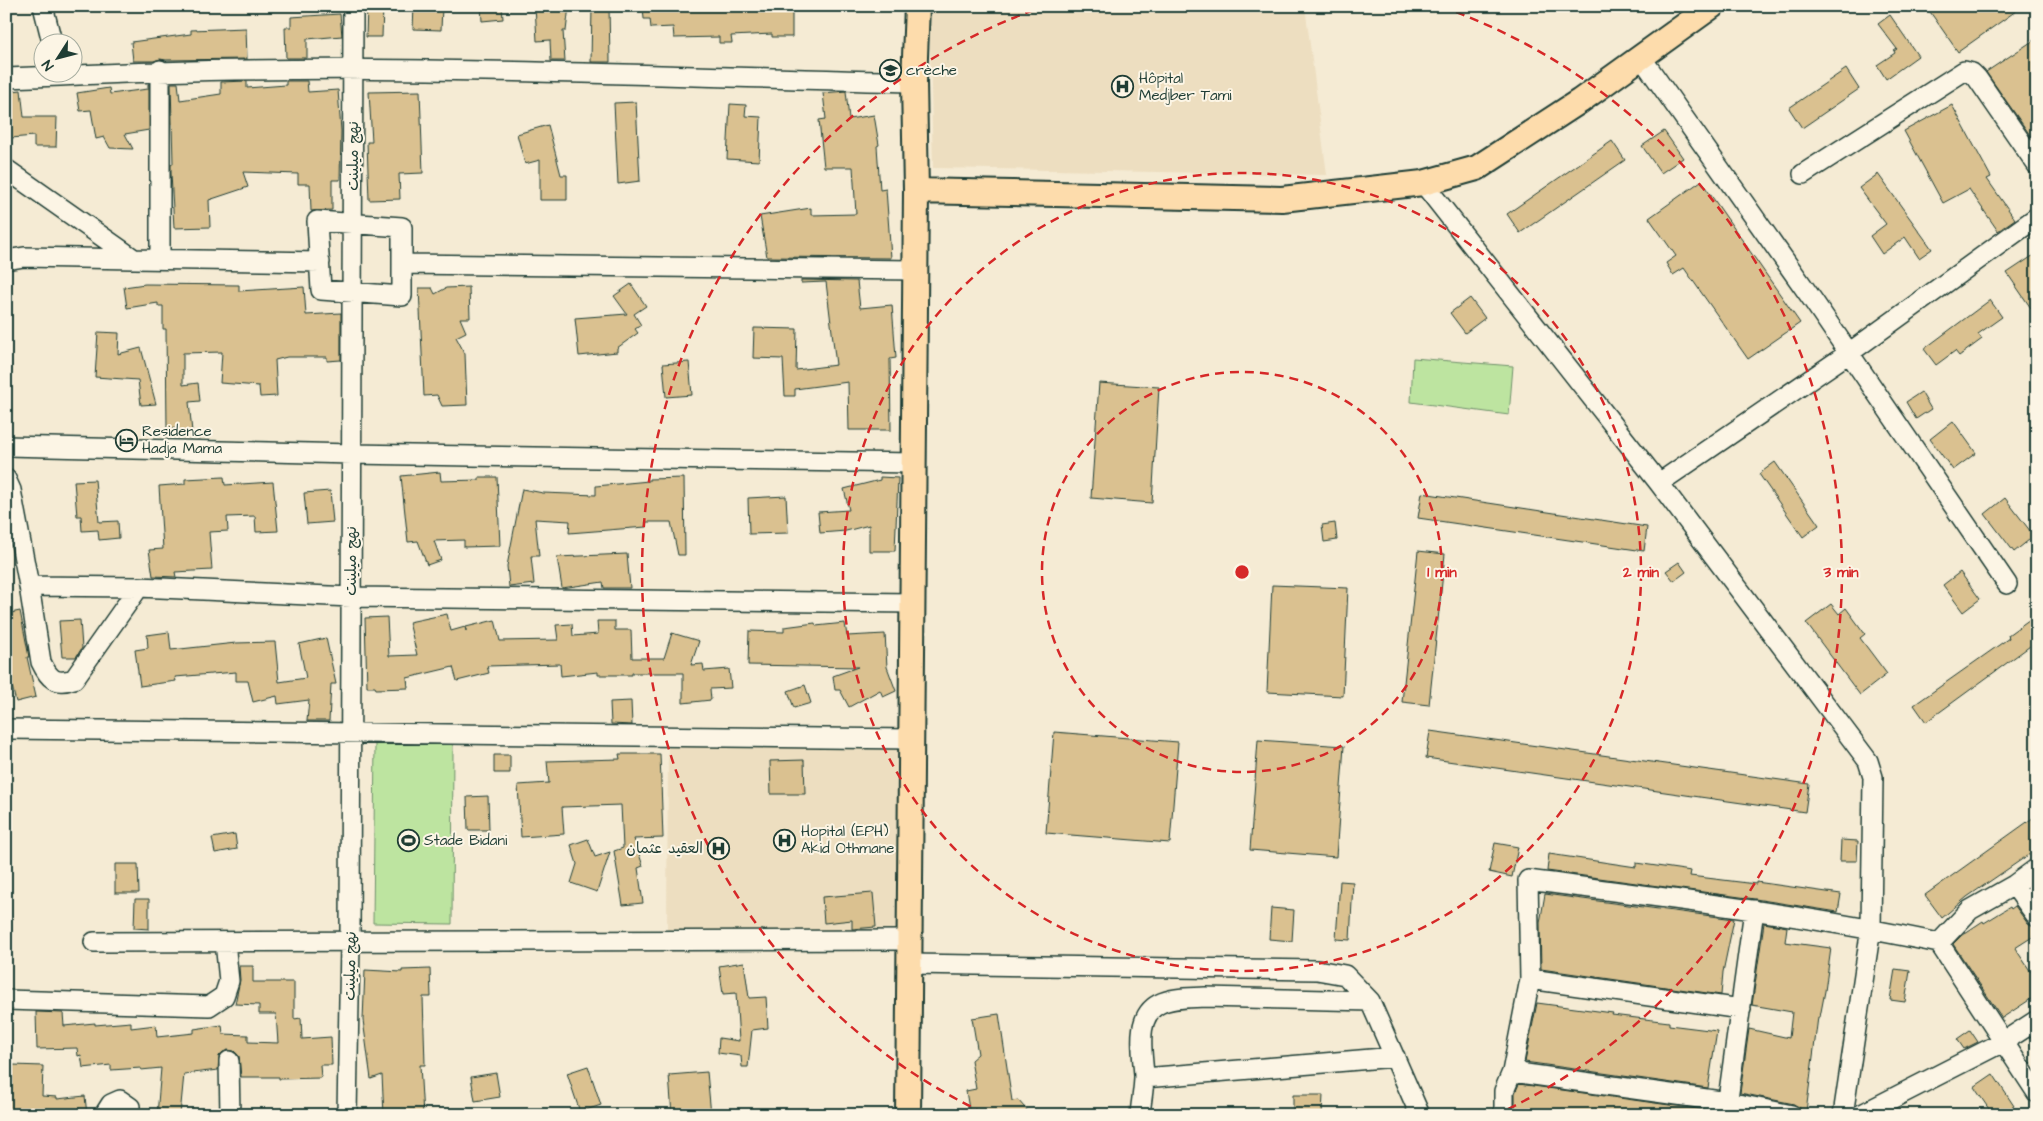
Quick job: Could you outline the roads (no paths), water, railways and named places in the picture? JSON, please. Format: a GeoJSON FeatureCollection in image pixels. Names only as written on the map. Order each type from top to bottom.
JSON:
{"type":"FeatureCollection","features":[{"type":"Feature","properties":{"kind":"main road"},"geometry":{"type":"LineString","coordinates":[[908,1115],[916,191],[914,82],[917,6]]}},
{"type":"Feature","properties":{"kind":"main road"},"geometry":{"type":"LineString","coordinates":[[916,191],[1282,199],[1423,183],[1477,168],[1580,101],[1712,6]]}},
{"type":"Feature","properties":{"kind":"street"},"geometry":{"type":"LineString","coordinates":[[43,6],[50,32]]}},
{"type":"Feature","properties":{"kind":"street","name":"نهج ميلينت"},"geometry":{"type":"LineString","coordinates":[[347,1115],[350,942],[353,6]]}},
{"type":"Feature","properties":{"kind":"street"},"geometry":{"type":"LineString","coordinates":[[1641,57],[1849,353],[2008,584]]}},
{"type":"Feature","properties":{"kind":"street"},"geometry":{"type":"LineString","coordinates":[[82,73],[160,70],[353,68],[914,82]]}},
{"type":"Feature","properties":{"kind":"street"},"geometry":{"type":"LineString","coordinates":[[160,70],[160,259]]}},
{"type":"Feature","properties":{"kind":"street"},"geometry":{"type":"LineString","coordinates":[[1803,174],[1964,71],[1972,73],[1977,78],[2037,165]]}},
{"type":"Feature","properties":{"kind":"street"},"geometry":{"type":"LineString","coordinates":[[6,78],[32,76]]}},
{"type":"Feature","properties":{"kind":"street"},"geometry":{"type":"LineString","coordinates":[[6,169],[134,259]]}},
{"type":"Feature","properties":{"kind":"street"},"geometry":{"type":"LineString","coordinates":[[1423,183],[1660,483],[1868,762],[1873,777],[1871,928],[1843,1115]]}},
{"type":"Feature","properties":{"kind":"street"},"geometry":{"type":"LineString","coordinates":[[1660,483],[1849,353],[2037,217]]}},
{"type":"Feature","properties":{"kind":"street"},"geometry":{"type":"LineString","coordinates":[[317,221],[352,223],[402,227],[402,296],[321,290],[317,221]]}},
{"type":"Feature","properties":{"kind":"street"},"geometry":{"type":"LineString","coordinates":[[91,258],[99,242],[96,232]]}},
{"type":"Feature","properties":{"kind":"street"},"geometry":{"type":"LineString","coordinates":[[6,260],[24,257],[320,262]]}},
{"type":"Feature","properties":{"kind":"street"},"geometry":{"type":"LineString","coordinates":[[402,264],[915,270]]}},
{"type":"Feature","properties":{"kind":"street"},"geometry":{"type":"LineString","coordinates":[[6,446],[352,454],[914,463]]}},
{"type":"Feature","properties":{"kind":"street"},"geometry":{"type":"LineString","coordinates":[[6,479],[10,490],[29,586],[41,662],[46,673],[54,680],[63,683],[74,679],[88,662],[139,587]]}},
{"type":"Feature","properties":{"kind":"street"},"geometry":{"type":"LineString","coordinates":[[29,586],[139,587],[351,596],[913,603]]}},
{"type":"Feature","properties":{"kind":"street"},"geometry":{"type":"LineString","coordinates":[[6,729],[911,739]]}},
{"type":"Feature","properties":{"kind":"street"},"geometry":{"type":"LineString","coordinates":[[1939,942],[1970,910],[2037,868]]}},
{"type":"Feature","properties":{"kind":"street"},"geometry":{"type":"LineString","coordinates":[[1504,1115],[1504,1091],[1512,1072],[1530,979],[1528,880],[1754,910],[1871,928],[1939,942],[2037,1093]]}},
{"type":"Feature","properties":{"kind":"street"},"geometry":{"type":"LineString","coordinates":[[2014,884],[2037,917]]}},
{"type":"Feature","properties":{"kind":"street"},"geometry":{"type":"LineString","coordinates":[[1727,1108],[1754,910]]}},
{"type":"Feature","properties":{"kind":"street"},"geometry":{"type":"LineString","coordinates":[[94,942],[910,940]]}},
{"type":"Feature","properties":{"kind":"street"},"geometry":{"type":"LineString","coordinates":[[6,1000],[210,1006],[224,996],[229,982],[224,942]]}},
{"type":"Feature","properties":{"kind":"street"},"geometry":{"type":"LineString","coordinates":[[910,964],[1317,970],[1345,976],[1370,1001],[1420,1115]]}},
{"type":"Feature","properties":{"kind":"street"},"geometry":{"type":"LineString","coordinates":[[1530,979],[1740,1009]]}},
{"type":"Feature","properties":{"kind":"street"},"geometry":{"type":"LineString","coordinates":[[1140,1115],[1144,1078],[1141,1033],[1146,1017],[1158,1004],[1178,998],[1205,997],[1370,1001]]}},
{"type":"Feature","properties":{"kind":"street"},"geometry":{"type":"LineString","coordinates":[[1860,1115],[2003,1042],[2037,1020]]}},
{"type":"Feature","properties":{"kind":"street"},"geometry":{"type":"LineString","coordinates":[[1144,1078],[1395,1057]]}},
{"type":"Feature","properties":{"kind":"street"},"geometry":{"type":"LineString","coordinates":[[229,1061],[230,1115]]}},
{"type":"Feature","properties":{"kind":"street"},"geometry":{"type":"LineString","coordinates":[[1512,1072],[1727,1108],[1792,1115]]}},
{"type":"Feature","properties":{"kind":"street"},"geometry":{"type":"LineString","coordinates":[[104,1115],[110,1104],[120,1100],[130,1108],[129,1115]]}},
{"type":"Feature","properties":{"kind":"place","name":"crèche"},"geometry":{"type":"Point","coordinates":[890,70]}},
{"type":"Feature","properties":{"kind":"place","name":"Hôpital Medjber Tami"},"geometry":{"type":"Point","coordinates":[1123,87]}},
{"type":"Feature","properties":{"kind":"place","name":"Residence Hadja Mama"},"geometry":{"type":"Point","coordinates":[126,440]}},
{"type":"Feature","properties":{"kind":"place","name":"Stade Bidani"},"geometry":{"type":"Point","coordinates":[408,840]}},
{"type":"Feature","properties":{"kind":"place","name":"Hopital (EPH) Akid Othmane"},"geometry":{"type":"Point","coordinates":[785,840]}},
{"type":"Feature","properties":{"kind":"place","name":"العقيد عثمان"},"geometry":{"type":"Point","coordinates":[719,848]}}]}
